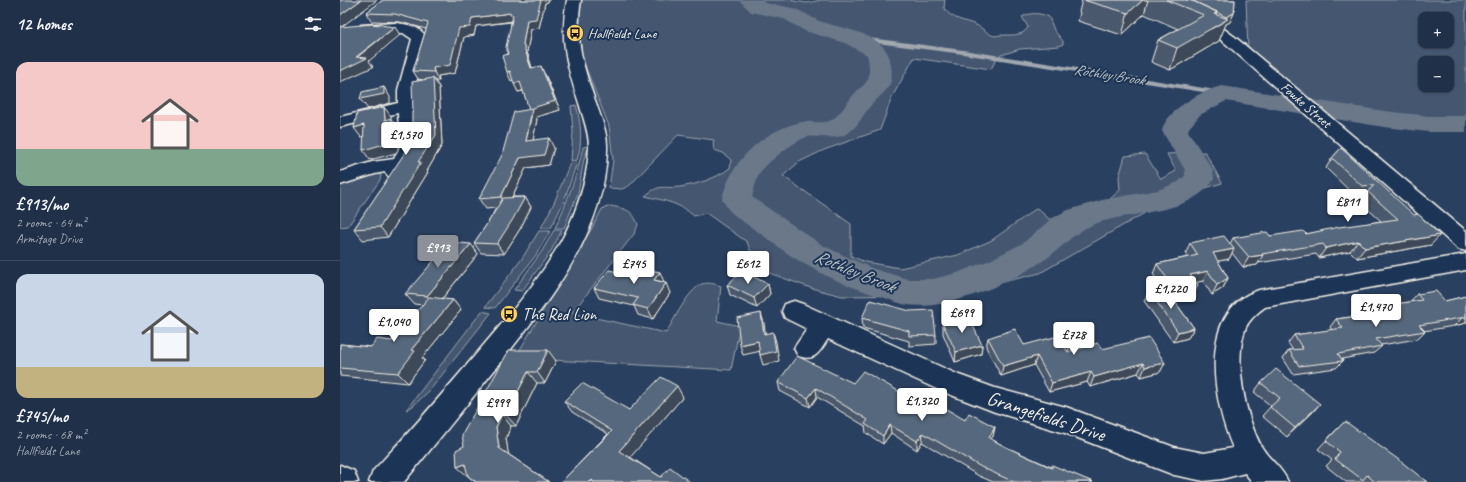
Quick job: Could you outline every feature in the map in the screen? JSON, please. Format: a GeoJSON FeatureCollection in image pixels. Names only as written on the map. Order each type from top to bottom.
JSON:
{"type":"FeatureCollection","features":[{"type":"Feature","properties":{"kind":"street"},"geometry":{"type":"LineString","coordinates":[[384,482],[522,316],[555,271],[586,212],[596,174],[598,136],[574,63],[570,43],[569,24],[574,0]]}},
{"type":"Feature","properties":{"kind":"street"},"geometry":{"type":"LineString","coordinates":[[368,15],[351,27],[404,29],[419,35],[420,42],[406,90],[409,146],[401,164],[385,187]]}},
{"type":"Feature","properties":{"kind":"street","name":"Fowke Street"},"geometry":{"type":"LineString","coordinates":[[1181,15],[1204,23],[1218,31],[1330,124],[1466,243]]}},
{"type":"Feature","properties":{"kind":"street"},"geometry":{"type":"LineString","coordinates":[[340,122],[407,106]]}},
{"type":"Feature","properties":{"kind":"street"},"geometry":{"type":"LineString","coordinates":[[340,179],[372,168],[401,164]]}},
{"type":"Feature","properties":{"kind":"street"},"geometry":{"type":"LineString","coordinates":[[1273,482],[1251,457],[1234,411],[1227,368],[1228,345],[1234,325],[1244,310],[1258,299],[1466,262]]}},
{"type":"Feature","properties":{"kind":"street","name":"Grangefields Drive"},"geometry":{"type":"LineString","coordinates":[[794,311],[950,383],[995,400],[1066,420],[1174,461],[1204,467],[1222,465],[1251,457]]}},
{"type":"Feature","properties":{"kind":"street"},"geometry":{"type":"LineString","coordinates":[[807,348],[824,326]]}},
{"type":"Feature","properties":{"kind":"shaded area"},"geometry":{"type":"Polygon","coordinates":[[[579,0],[788,0],[807,3],[821,0],[945,0],[944,8],[951,15],[976,25],[995,36],[1013,35],[1025,31],[1028,27],[1022,17],[1025,15],[1036,14],[1049,17],[1054,30],[1063,41],[1063,44],[1059,46],[1020,49],[998,56],[991,69],[914,58],[892,97],[880,130],[824,150],[799,162],[783,176],[851,224],[851,256],[865,262],[900,268],[958,255],[992,240],[1037,208],[1049,219],[1069,220],[1099,209],[1120,190],[1119,177],[1125,156],[1145,154],[1161,179],[1176,171],[1167,154],[1205,152],[1222,183],[1169,199],[1040,273],[950,295],[842,296],[811,288],[758,269],[747,242],[706,213],[694,216],[677,205],[645,196],[661,187],[680,187],[706,180],[730,168],[731,160],[723,153],[714,150],[714,140],[678,135],[629,186],[622,189],[609,188],[613,160],[609,126],[579,51],[576,14],[579,0]]]}},
{"type":"Feature","properties":{"kind":"shaded area"},"geometry":{"type":"Polygon","coordinates":[[[1246,0],[1466,0],[1466,121],[1426,121],[1382,117],[1310,104],[1248,51],[1246,0]]]}},
{"type":"Feature","properties":{"kind":"shaded area"},"geometry":{"type":"Polygon","coordinates":[[[576,105],[581,139],[577,160],[571,161],[573,132],[571,106],[576,105]]]}},
{"type":"Feature","properties":{"kind":"shaded area"},"geometry":{"type":"Polygon","coordinates":[[[589,146],[584,159],[578,193],[564,228],[555,228],[571,189],[583,147],[589,146]]]}},
{"type":"Feature","properties":{"kind":"shaded area"},"geometry":{"type":"Polygon","coordinates":[[[577,162],[564,201],[551,228],[541,228],[554,203],[570,163],[577,162]]]}},
{"type":"Feature","properties":{"kind":"shaded area"},"geometry":{"type":"Polygon","coordinates":[[[376,173],[381,175],[380,180],[348,226],[340,227],[340,184],[376,173]]]}},
{"type":"Feature","properties":{"kind":"shaded area"},"geometry":{"type":"Polygon","coordinates":[[[611,206],[621,208],[631,213],[638,225],[634,234],[572,313],[666,333],[677,313],[697,287],[707,283],[721,286],[717,321],[740,326],[731,370],[515,358],[602,209],[611,206]]]}},
{"type":"Feature","properties":{"kind":"shaded area"},"geometry":{"type":"Polygon","coordinates":[[[554,230],[562,230],[551,251],[522,291],[514,290],[542,251],[554,230]]]}},
{"type":"Feature","properties":{"kind":"shaded area"},"geometry":{"type":"Polygon","coordinates":[[[539,231],[550,231],[536,255],[495,308],[485,307],[521,260],[539,231]]]}},
{"type":"Feature","properties":{"kind":"shaded area"},"geometry":{"type":"Polygon","coordinates":[[[482,311],[491,313],[430,390],[413,406],[406,410],[482,311]]]}},
{"type":"Feature","properties":{"kind":"building"},"geometry":{"type":"Polygon","coordinates":[[[340,0],[361,0],[340,15],[340,0]]]}},
{"type":"Feature","properties":{"kind":"building"},"geometry":{"type":"Polygon","coordinates":[[[383,0],[541,0],[536,19],[527,20],[523,44],[531,68],[541,66],[555,101],[529,109],[520,82],[514,84],[510,71],[507,72],[502,56],[508,54],[506,47],[513,15],[510,15],[511,13],[472,18],[470,27],[459,28],[450,65],[433,68],[434,72],[413,71],[428,23],[395,14],[366,13],[383,0]]]}},
{"type":"Feature","properties":{"kind":"building"},"geometry":{"type":"Polygon","coordinates":[[[1083,0],[1143,0],[1128,13],[1083,0]]]}},
{"type":"Feature","properties":{"kind":"building"},"geometry":{"type":"Polygon","coordinates":[[[1166,0],[1193,1],[1217,12],[1214,14],[1228,19],[1177,48],[1158,40],[1204,15],[1166,0]]]}},
{"type":"Feature","properties":{"kind":"building"},"geometry":{"type":"Polygon","coordinates":[[[1187,0],[1235,0],[1234,13],[1226,17],[1193,1],[1187,0]]]}},
{"type":"Feature","properties":{"kind":"building"},"geometry":{"type":"Polygon","coordinates":[[[372,24],[395,27],[356,57],[367,58],[340,71],[340,27],[372,24]]]}},
{"type":"Feature","properties":{"kind":"building"},"geometry":{"type":"Polygon","coordinates":[[[433,78],[436,135],[418,162],[421,162],[380,227],[354,229],[416,136],[412,137],[412,82],[433,78]]]}},
{"type":"Feature","properties":{"kind":"building"},"geometry":{"type":"Polygon","coordinates":[[[384,87],[384,94],[360,99],[362,92],[384,87]]]}},
{"type":"Feature","properties":{"kind":"building"},"geometry":{"type":"Polygon","coordinates":[[[384,107],[385,120],[391,118],[390,141],[388,143],[363,150],[364,125],[354,128],[357,113],[384,107]]]}},
{"type":"Feature","properties":{"kind":"building"},"geometry":{"type":"Polygon","coordinates":[[[532,109],[526,141],[549,138],[544,155],[520,158],[501,197],[479,199],[502,155],[514,112],[532,109]]]}},
{"type":"Feature","properties":{"kind":"building"},"geometry":{"type":"Polygon","coordinates":[[[1341,148],[1414,215],[1418,214],[1440,235],[1365,248],[1358,241],[1326,248],[1323,244],[1249,257],[1233,238],[1267,232],[1270,236],[1303,231],[1306,234],[1339,227],[1398,219],[1368,192],[1374,185],[1362,186],[1332,158],[1341,148]]]}},
{"type":"Feature","properties":{"kind":"building"},"geometry":{"type":"Polygon","coordinates":[[[525,197],[497,244],[474,243],[503,198],[525,197]]]}},
{"type":"Feature","properties":{"kind":"building"},"geometry":{"type":"Polygon","coordinates":[[[1224,236],[1234,249],[1213,253],[1228,278],[1217,285],[1208,271],[1190,275],[1198,285],[1175,290],[1157,264],[1198,255],[1190,243],[1224,236]]]}},
{"type":"Feature","properties":{"kind":"building"},"geometry":{"type":"Polygon","coordinates":[[[450,242],[471,244],[427,296],[405,294],[450,242]]]}},
{"type":"Feature","properties":{"kind":"building"},"geometry":{"type":"Polygon","coordinates":[[[632,266],[660,272],[654,280],[666,283],[648,309],[633,305],[638,298],[594,288],[609,270],[627,274],[632,266]]]}},
{"type":"Feature","properties":{"kind":"building"},"geometry":{"type":"Polygon","coordinates":[[[742,271],[768,284],[754,298],[727,285],[742,271]]]}},
{"type":"Feature","properties":{"kind":"building"},"geometry":{"type":"Polygon","coordinates":[[[1164,287],[1194,328],[1178,332],[1149,291],[1164,287]]]}},
{"type":"Feature","properties":{"kind":"building"},"geometry":{"type":"Polygon","coordinates":[[[1436,291],[1445,301],[1466,296],[1466,317],[1419,325],[1425,331],[1376,339],[1382,346],[1338,354],[1343,361],[1299,366],[1289,350],[1303,349],[1294,335],[1343,328],[1336,319],[1382,313],[1376,307],[1422,300],[1417,294],[1436,291]]]}},
{"type":"Feature","properties":{"kind":"building"},"geometry":{"type":"Polygon","coordinates":[[[429,297],[453,300],[411,350],[415,351],[398,373],[340,368],[340,344],[371,347],[377,339],[392,341],[429,297]]]}},
{"type":"Feature","properties":{"kind":"building"},"geometry":{"type":"Polygon","coordinates":[[[870,300],[910,311],[933,310],[936,335],[909,336],[909,331],[862,318],[870,300]]]}},
{"type":"Feature","properties":{"kind":"building"},"geometry":{"type":"Polygon","coordinates":[[[761,313],[764,334],[773,332],[776,351],[760,355],[758,341],[740,345],[737,318],[761,313]]]}},
{"type":"Feature","properties":{"kind":"building"},"geometry":{"type":"Polygon","coordinates":[[[969,317],[982,345],[956,352],[943,324],[969,317]]]}},
{"type":"Feature","properties":{"kind":"building"},"geometry":{"type":"Polygon","coordinates":[[[1015,329],[1024,345],[1066,334],[1070,346],[1065,347],[1068,352],[1098,343],[1102,349],[1149,338],[1165,363],[1145,367],[1143,363],[1094,377],[1091,372],[1052,383],[1037,356],[1003,366],[988,338],[1015,329]]]}},
{"type":"Feature","properties":{"kind":"building"},"geometry":{"type":"Polygon","coordinates":[[[509,350],[548,350],[537,372],[528,372],[506,415],[502,415],[496,427],[499,448],[549,482],[476,482],[468,476],[465,464],[457,467],[456,450],[464,446],[462,435],[509,350]]]}},
{"type":"Feature","properties":{"kind":"building"},"geometry":{"type":"Polygon","coordinates":[[[797,356],[853,383],[863,371],[909,397],[914,390],[965,420],[969,413],[995,427],[989,438],[1052,468],[1052,465],[1093,482],[1014,482],[981,467],[923,433],[917,441],[890,425],[883,436],[865,424],[868,420],[816,388],[808,398],[778,382],[797,356]]]}},
{"type":"Feature","properties":{"kind":"building"},"geometry":{"type":"Polygon","coordinates":[[[1276,369],[1320,404],[1295,428],[1270,407],[1280,398],[1261,383],[1276,369]]]}},
{"type":"Feature","properties":{"kind":"building"},"geometry":{"type":"Polygon","coordinates":[[[661,377],[677,386],[619,451],[661,477],[670,467],[690,482],[594,482],[592,480],[590,482],[561,482],[612,431],[564,401],[582,383],[629,410],[661,377]]]}},
{"type":"Feature","properties":{"kind":"building"},"geometry":{"type":"Polygon","coordinates":[[[1346,422],[1427,482],[1375,482],[1367,475],[1363,480],[1335,459],[1340,452],[1326,441],[1343,423],[1346,422]]]}},
{"type":"Feature","properties":{"kind":"waterway","name":"Rothley Brook"},"geometry":{"type":"LineString","coordinates":[[749,0],[758,8],[790,14],[813,26],[853,38],[875,50],[879,56],[881,77],[877,86],[861,101],[845,122],[836,129],[801,130],[791,134],[762,154],[750,166],[742,180],[737,199],[743,206],[810,253],[864,279],[908,292],[933,292],[962,285],[1002,269],[1034,251],[1062,227],[1079,218],[1102,210],[1152,202],[1188,189],[1200,179],[1199,170],[1175,131],[1176,126],[1191,110],[1222,93],[1384,119],[1429,124],[1466,124]]}},
{"type":"Feature","properties":{"kind":"waterway","name":"Rothley Brook"},"geometry":{"type":"LineString","coordinates":[[853,38],[963,52],[1222,93]]}},
{"type":"Feature","properties":{"kind":"place","name":"Hallfields Lane"},"geometry":{"type":"Point","coordinates":[575,33]}},
{"type":"Feature","properties":{"kind":"place","name":"The Red Lion"},"geometry":{"type":"Point","coordinates":[509,314]}}]}
